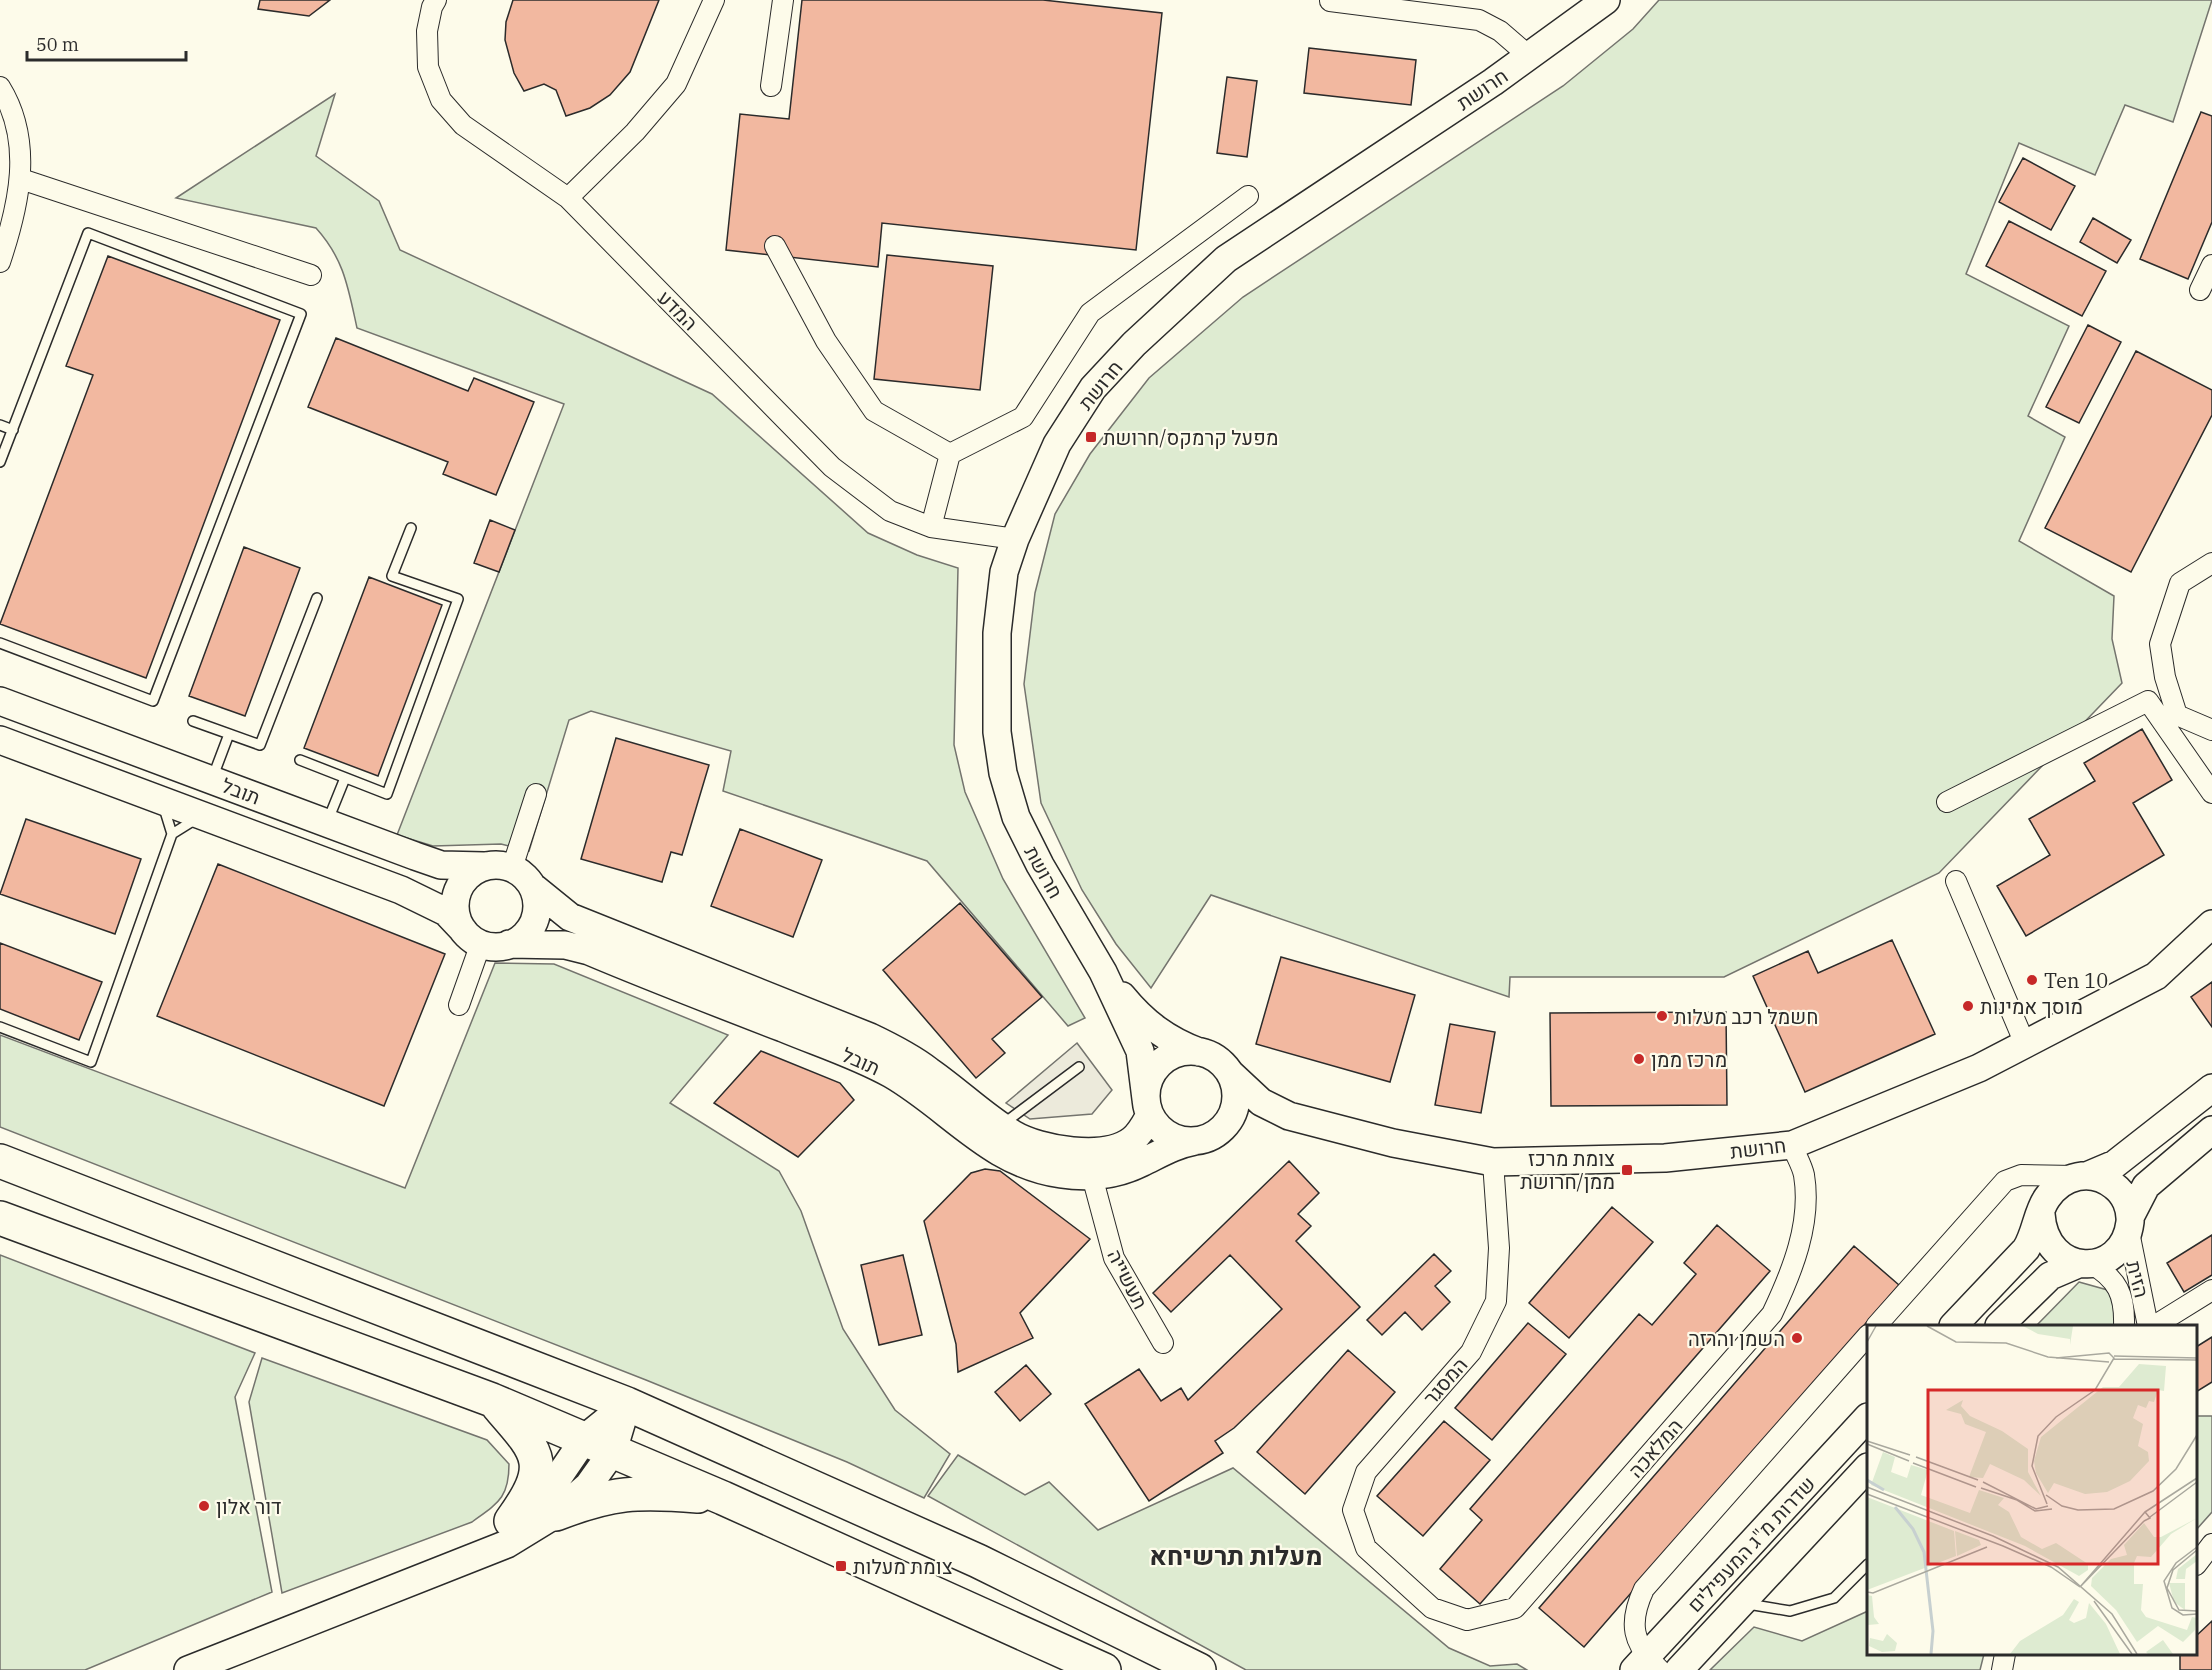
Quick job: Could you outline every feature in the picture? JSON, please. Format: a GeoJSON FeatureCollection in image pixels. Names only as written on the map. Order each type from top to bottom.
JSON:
{"type":"FeatureCollection","features":[{"type":"Feature","properties":{"kind":"highway"},"geometry":{"type":"LineString","coordinates":[[0,1161],[627,1404],[978,1561],[1199,1670]]}},
{"type":"Feature","properties":{"kind":"highway"},"geometry":{"type":"LineString","coordinates":[[0,1218],[492,1400],[723,1498],[1104,1670]]}},
{"type":"Feature","properties":{"kind":"highway"},"geometry":{"type":"LineString","coordinates":[[492,1400],[530,1443],[537,1458],[536,1478],[527,1499],[511,1521]]}},
{"type":"Feature","properties":{"kind":"highway"},"geometry":{"type":"LineString","coordinates":[[556,1514],[597,1498],[642,1492],[723,1498]]}},
{"type":"Feature","properties":{"kind":"street","name":"המדע"},"geometry":{"type":"LineString","coordinates":[[436,0],[432,7],[427,31],[428,67],[441,100],[463,125],[568,198],[832,467],[890,511],[931,527],[1015,539]]}},
{"type":"Feature","properties":{"kind":"street"},"geometry":{"type":"LineString","coordinates":[[568,198],[635,132],[676,84],[714,0]]}},
{"type":"Feature","properties":{"kind":"street"},"geometry":{"type":"LineString","coordinates":[[771,86],[783,0]]}},
{"type":"Feature","properties":{"kind":"street","name":"חרושת"},"geometry":{"type":"LineString","coordinates":[[1148,1107],[1140,1051],[1103,972],[1025,836],[1016,817],[1003,773],[997,732],[997,633],[1004,572],[1015,539],[1057,444],[1093,388],[1143,336],[1226,259],[1530,57],[1606,0]]}},
{"type":"Feature","properties":{"kind":"street"},"geometry":{"type":"LineString","coordinates":[[1330,1],[1479,20],[1500,31],[1530,57]]}},
{"type":"Feature","properties":{"kind":"street"},"geometry":{"type":"LineString","coordinates":[[0,87],[17,125],[21,179],[0,262]]}},
{"type":"Feature","properties":{"kind":"street"},"geometry":{"type":"LineString","coordinates":[[21,179],[310,275]]}},
{"type":"Feature","properties":{"kind":"street"},"geometry":{"type":"LineString","coordinates":[[931,527],[950,454],[1023,417],[1090,313],[1248,196]]}},
{"type":"Feature","properties":{"kind":"street"},"geometry":{"type":"LineString","coordinates":[[775,246],[826,341],[874,411],[950,454]]}},
{"type":"Feature","properties":{"kind":"street"},"geometry":{"type":"LineString","coordinates":[[2200,290],[2212,265]]}},
{"type":"Feature","properties":{"kind":"street"},"geometry":{"type":"LineString","coordinates":[[2212,563],[2180,583],[2160,644],[2165,677],[2177,715],[2212,730]]}},
{"type":"Feature","properties":{"kind":"street","name":"תובל"},"geometry":{"type":"LineString","coordinates":[[0,701],[441,865],[484,866]]}},
{"type":"Feature","properties":{"kind":"street"},"geometry":{"type":"LineString","coordinates":[[1947,802],[2148,701],[2212,793]]}},
{"type":"Feature","properties":{"kind":"street","name":"תובל"},"geometry":{"type":"LineString","coordinates":[[0,740],[401,890],[446,912],[472,937]]}},
{"type":"Feature","properties":{"kind":"street"},"geometry":{"type":"LineString","coordinates":[[512,868],[536,794]]}},
{"type":"Feature","properties":{"kind":"street"},"geometry":{"type":"LineString","coordinates":[[459,1005],[472,937],[455,905],[457,892],[473,872],[484,866],[499,865],[521,873],[533,888],[537,901],[536,915],[531,927],[522,938],[500,946],[472,937]]}},
{"type":"Feature","properties":{"kind":"street"},"geometry":{"type":"LineString","coordinates":[[1956,881],[2025,1044]]}},
{"type":"Feature","properties":{"kind":"street","name":"תובל"},"geometry":{"type":"LineString","coordinates":[[533,888],[570,917],[870,1037],[904,1054],[1001,1126],[1016,1136],[1040,1145],[1091,1152],[1131,1141],[1148,1107]]}},
{"type":"Feature","properties":{"kind":"street","name":"חרושת"},"geometry":{"type":"LineString","coordinates":[[1231,1074],[1262,1102],[1289,1116],[1393,1143],[1492,1162],[1665,1158],[1792,1145],[1979,1068],[2156,976],[2212,924]]}},
{"type":"Feature","properties":{"kind":"street","name":"תובל"},"geometry":{"type":"LineString","coordinates":[[509,944],[565,945],[589,951],[849,1054],[892,1075],[977,1140],[1005,1157],[1033,1168],[1062,1174],[1092,1176],[1114,1173],[1141,1163],[1177,1144],[1195,1141]]}},
{"type":"Feature","properties":{"kind":"street","name":"חרושת"},"geometry":{"type":"LineString","coordinates":[[1103,972],[1157,1032],[1174,1043],[1199,1052]]}},
{"type":"Feature","properties":{"kind":"street"},"geometry":{"type":"LineString","coordinates":[[1186,1052],[1199,1052],[1217,1060],[1231,1074],[1235,1086],[1234,1110],[1221,1131],[1195,1141],[1181,1140],[1168,1135],[1158,1126],[1148,1107],[1153,1073],[1161,1063],[1186,1052]]}},
{"type":"Feature","properties":{"kind":"street"},"geometry":{"type":"LineString","coordinates":[[1954,1325],[2026,1248],[2035,1235],[2046,1199],[2060,1183],[2115,1164],[2212,1088]]}},
{"type":"Feature","properties":{"kind":"street","name":"חרושת"},"geometry":{"type":"LineString","coordinates":[[1221,1131],[1242,1119],[1289,1116]]}},
{"type":"Feature","properties":{"kind":"street"},"geometry":{"type":"LineString","coordinates":[[2000,1325],[2050,1276],[2084,1263],[2099,1262],[2113,1255],[2124,1244],[2146,1186],[2212,1130]]}},
{"type":"Feature","properties":{"kind":"street","name":"המלאכה"},"geometry":{"type":"LineString","coordinates":[[1391,1570],[1432,1608],[1467,1620],[1515,1608],[1772,1314],[1794,1266],[1804,1216],[1804,1175],[1792,1145]]}},
{"type":"Feature","properties":{"kind":"street","name":"המסגר"},"geometry":{"type":"LineString","coordinates":[[1391,1570],[1366,1548],[1353,1510],[1366,1472],[1471,1352],[1496,1301],[1499,1248],[1492,1162]]}},
{"type":"Feature","properties":{"kind":"street"},"geometry":{"type":"LineString","coordinates":[[1877,1325],[2005,1181],[2021,1175],[2082,1176],[2104,1179],[2117,1187],[2127,1202],[2130,1225]]}},
{"type":"Feature","properties":{"kind":"street","name":"תעשייה"},"geometry":{"type":"LineString","coordinates":[[1092,1176],[1114,1258],[1163,1343]]}},
{"type":"Feature","properties":{"kind":"street"},"geometry":{"type":"LineString","coordinates":[[2041,1214],[2042,1230],[2051,1248],[2064,1258],[2084,1263]]}},
{"type":"Feature","properties":{"kind":"street","name":"הזית"},"geometry":{"type":"LineString","coordinates":[[2130,1225],[2148,1325]]}},
{"type":"Feature","properties":{"kind":"street","name":"הזית"},"geometry":{"type":"LineString","coordinates":[[2084,1263],[2109,1274],[2119,1289],[2125,1311],[2124,1325]]}},
{"type":"Feature","properties":{"kind":"street"},"geometry":{"type":"LineString","coordinates":[[2156,1325],[2212,1290]]}},
{"type":"Feature","properties":{"kind":"street"},"geometry":{"type":"LineString","coordinates":[[1646,1666],[1634,1631],[1633,1618],[1644,1589],[1867,1337]]}},
{"type":"Feature","properties":{"kind":"street"},"geometry":{"type":"LineString","coordinates":[[437,1571],[511,1521],[599,1444],[627,1404]]}},
{"type":"Feature","properties":{"kind":"street","name":"שדרות מ\"ג המעפילים"},"geometry":{"type":"LineString","coordinates":[[1646,1666],[1867,1419]]}},
{"type":"Feature","properties":{"kind":"street"},"geometry":{"type":"LineString","coordinates":[[188,1670],[507,1544],[556,1514],[588,1486],[599,1444]]}},
{"type":"Feature","properties":{"kind":"street","name":"שדרות מ\"ג המעפילים"},"geometry":{"type":"LineString","coordinates":[[1680,1670],[1867,1474]]}},
{"type":"Feature","properties":{"kind":"street"},"geometry":{"type":"LineString","coordinates":[[2197,1564],[2212,1544]]}},
{"type":"Feature","properties":{"kind":"street"},"geometry":{"type":"LineString","coordinates":[[2002,1670],[2005,1655]]}},
{"type":"Feature","properties":{"kind":"lane"},"geometry":{"type":"LineString","coordinates":[[0,462],[88,233],[301,314],[153,701],[0,643]]}},
{"type":"Feature","properties":{"kind":"lane"},"geometry":{"type":"LineString","coordinates":[[0,425],[13,430]]}},
{"type":"Feature","properties":{"kind":"lane"},"geometry":{"type":"LineString","coordinates":[[300,760],[387,794],[458,599],[392,576],[411,528]]}},
{"type":"Feature","properties":{"kind":"lane"},"geometry":{"type":"LineString","coordinates":[[193,721],[260,745],[317,598]]}},
{"type":"Feature","properties":{"kind":"lane"},"geometry":{"type":"LineString","coordinates":[[212,780],[229,734]]}},
{"type":"Feature","properties":{"kind":"lane"},"geometry":{"type":"LineString","coordinates":[[327,823],[345,778]]}},
{"type":"Feature","properties":{"kind":"lane"},"geometry":{"type":"LineString","coordinates":[[0,1027],[91,1062],[172,834],[162,801]]}},
{"type":"Feature","properties":{"kind":"lane"},"geometry":{"type":"LineString","coordinates":[[172,834],[202,816]]}},
{"type":"Feature","properties":{"kind":"lane"},"geometry":{"type":"LineString","coordinates":[[1001,1126],[1079,1067]]}},
{"type":"Feature","properties":{"kind":"lane"},"geometry":{"type":"LineString","coordinates":[[1742,1603],[1790,1611],[1834,1598],[1867,1566]]}},
{"type":"Feature","properties":{"kind":"green space"},"geometry":{"type":"Polygon","coordinates":[[[1659,0],[2212,0],[2173,122],[2125,105],[2095,175],[2019,143],[1966,274],[2069,326],[2028,416],[2065,437],[2019,541],[2114,596],[2112,639],[2122,683],[1939,873],[1724,977],[1510,977],[1509,997],[1211,895],[1151,988],[1116,944],[1082,890],[1041,803],[1024,684],[1035,593],[1055,514],[1090,454],[1149,378],[1243,297],[1563,86],[1633,29],[1659,0]]]}},
{"type":"Feature","properties":{"kind":"green space"},"geometry":{"type":"Polygon","coordinates":[[[335,94],[316,156],[379,201],[400,250],[712,394],[868,533],[917,555],[958,568],[954,745],[965,792],[1003,879],[1085,1018],[1068,1026],[927,861],[723,791],[731,751],[591,711],[569,720],[529,851],[501,844],[433,846],[397,835],[564,404],[357,328],[344,274],[333,251],[316,228],[176,198],[335,94]]]}},
{"type":"Feature","properties":{"kind":"green space"},"geometry":{"type":"Polygon","coordinates":[[[495,963],[554,964],[728,1035],[670,1103],[779,1171],[801,1211],[843,1329],[895,1410],[950,1454],[924,1498],[847,1462],[646,1380],[0,1127],[0,1035],[405,1188],[495,963]]]}},
{"type":"Feature","properties":{"kind":"green space"},"geometry":{"type":"Polygon","coordinates":[[[0,1255],[255,1353],[235,1397],[272,1592],[85,1670],[0,1670],[0,1255]]]}},
{"type":"Feature","properties":{"kind":"green space"},"geometry":{"type":"Polygon","coordinates":[[[2079,1282],[2111,1291],[2128,1325],[2037,1325],[2079,1282]]]}},
{"type":"Feature","properties":{"kind":"green space"},"geometry":{"type":"Polygon","coordinates":[[[262,1358],[487,1440],[509,1464],[507,1485],[500,1499],[472,1522],[282,1593],[249,1402],[262,1358]]]}},
{"type":"Feature","properties":{"kind":"green space"},"geometry":{"type":"Polygon","coordinates":[[[2197,1416],[2212,1416],[2212,1512],[2197,1529],[2197,1416]]]}},
{"type":"Feature","properties":{"kind":"green space"},"geometry":{"type":"Polygon","coordinates":[[[958,1455],[1025,1495],[1049,1482],[1098,1530],[1233,1468],[1449,1648],[1490,1666],[1517,1664],[1527,1670],[1246,1670],[928,1496],[958,1455]]]}},
{"type":"Feature","properties":{"kind":"green space"},"geometry":{"type":"Polygon","coordinates":[[[1867,1611],[1867,1655],[1984,1655],[1980,1670],[1710,1670],[1754,1627],[1802,1641],[1867,1611]]]}},
{"type":"Feature","properties":{"kind":"shaded area"},"geometry":{"type":"Polygon","coordinates":[[[1077,1043],[1112,1090],[1092,1114],[1030,1119],[1006,1103],[1077,1043]]]}},
{"type":"Feature","properties":{"kind":"building"},"geometry":{"type":"Polygon","coordinates":[[[260,0],[330,0],[309,16],[258,9],[260,0]]]}},
{"type":"Feature","properties":{"kind":"building"},"geometry":{"type":"Polygon","coordinates":[[[513,0],[659,0],[630,72],[610,95],[590,108],[566,116],[556,90],[544,84],[524,91],[514,73],[505,40],[506,22],[513,0]]]}},
{"type":"Feature","properties":{"kind":"building"},"geometry":{"type":"Polygon","coordinates":[[[802,0],[1043,0],[1162,13],[1136,250],[882,223],[878,267],[726,250],[740,114],[789,119],[802,0]]]}},
{"type":"Feature","properties":{"kind":"building"},"geometry":{"type":"Polygon","coordinates":[[[1309,48],[1416,60],[1411,105],[1304,93],[1309,48]]]}},
{"type":"Feature","properties":{"kind":"building"},"geometry":{"type":"Polygon","coordinates":[[[1227,77],[1257,81],[1247,157],[1217,153],[1227,77]]]}},
{"type":"Feature","properties":{"kind":"building"},"geometry":{"type":"Polygon","coordinates":[[[2201,112],[2212,116],[2212,222],[2188,279],[2140,259],[2201,112]]]}},
{"type":"Feature","properties":{"kind":"building"},"geometry":{"type":"Polygon","coordinates":[[[2023,158],[2075,186],[2051,230],[1999,202],[2023,158]]]}},
{"type":"Feature","properties":{"kind":"building"},"geometry":{"type":"Polygon","coordinates":[[[2093,218],[2131,240],[2117,263],[2080,242],[2093,218]]]}},
{"type":"Feature","properties":{"kind":"building"},"geometry":{"type":"Polygon","coordinates":[[[2009,221],[2106,271],[2082,316],[1986,266],[2009,221]]]}},
{"type":"Feature","properties":{"kind":"building"},"geometry":{"type":"Polygon","coordinates":[[[887,255],[993,266],[980,390],[874,379],[887,255]]]}},
{"type":"Feature","properties":{"kind":"building"},"geometry":{"type":"Polygon","coordinates":[[[108,256],[280,320],[146,678],[0,624],[93,375],[66,366],[108,256]]]}},
{"type":"Feature","properties":{"kind":"building"},"geometry":{"type":"Polygon","coordinates":[[[2088,325],[2121,342],[2079,423],[2046,407],[2088,325]]]}},
{"type":"Feature","properties":{"kind":"building"},"geometry":{"type":"Polygon","coordinates":[[[336,338],[468,391],[474,378],[534,402],[496,495],[443,474],[448,462],[308,407],[336,338]]]}},
{"type":"Feature","properties":{"kind":"building"},"geometry":{"type":"Polygon","coordinates":[[[2136,351],[2212,390],[2212,415],[2131,572],[2045,528],[2136,351]]]}},
{"type":"Feature","properties":{"kind":"building"},"geometry":{"type":"Polygon","coordinates":[[[490,520],[515,530],[499,572],[474,563],[490,520]]]}},
{"type":"Feature","properties":{"kind":"building"},"geometry":{"type":"Polygon","coordinates":[[[244,547],[300,568],[245,716],[189,696],[244,547]]]}},
{"type":"Feature","properties":{"kind":"building"},"geometry":{"type":"Polygon","coordinates":[[[369,577],[442,605],[378,776],[304,748],[369,577]]]}},
{"type":"Feature","properties":{"kind":"building"},"geometry":{"type":"Polygon","coordinates":[[[2142,729],[2172,780],[2133,803],[2164,855],[2026,936],[1997,886],[2050,855],[2029,819],[2095,781],[2084,763],[2142,729]]]}},
{"type":"Feature","properties":{"kind":"building"},"geometry":{"type":"Polygon","coordinates":[[[616,738],[709,765],[682,855],[671,852],[662,882],[581,859],[616,738]]]}},
{"type":"Feature","properties":{"kind":"building"},"geometry":{"type":"Polygon","coordinates":[[[26,819],[141,859],[115,934],[0,894],[26,819]]]}},
{"type":"Feature","properties":{"kind":"building"},"geometry":{"type":"Polygon","coordinates":[[[740,829],[822,860],[793,937],[711,906],[740,829]]]}},
{"type":"Feature","properties":{"kind":"building"},"geometry":{"type":"Polygon","coordinates":[[[218,864],[445,954],[384,1106],[157,1016],[218,864]]]}},
{"type":"Feature","properties":{"kind":"building"},"geometry":{"type":"Polygon","coordinates":[[[960,903],[1042,997],[992,1039],[1005,1053],[976,1078],[883,970],[960,903]]]}},
{"type":"Feature","properties":{"kind":"building"},"geometry":{"type":"Polygon","coordinates":[[[1892,940],[1935,1034],[1805,1092],[1753,976],[1808,951],[1818,973],[1892,940]]]}},
{"type":"Feature","properties":{"kind":"building"},"geometry":{"type":"Polygon","coordinates":[[[0,943],[102,982],[79,1040],[0,1009],[0,943]]]}},
{"type":"Feature","properties":{"kind":"building"},"geometry":{"type":"Polygon","coordinates":[[[1281,957],[1415,995],[1390,1082],[1256,1044],[1281,957]]]}},
{"type":"Feature","properties":{"kind":"building"},"geometry":{"type":"Polygon","coordinates":[[[2212,982],[2212,1027],[2191,997],[2212,982]]]}},
{"type":"Feature","properties":{"kind":"building","name":"מרכז ממן"},"geometry":{"type":"Polygon","coordinates":[[[1726,1012],[1727,1105],[1551,1106],[1550,1013],[1726,1012]]]}},
{"type":"Feature","properties":{"kind":"building"},"geometry":{"type":"Polygon","coordinates":[[[1450,1024],[1495,1032],[1481,1113],[1435,1105],[1450,1024]]]}},
{"type":"Feature","properties":{"kind":"building"},"geometry":{"type":"Polygon","coordinates":[[[761,1051],[840,1083],[854,1100],[798,1157],[714,1103],[761,1051]]]}},
{"type":"Feature","properties":{"kind":"building"},"geometry":{"type":"Polygon","coordinates":[[[1289,1161],[1319,1193],[1298,1214],[1311,1226],[1296,1241],[1360,1307],[1234,1428],[1215,1441],[1223,1453],[1149,1501],[1085,1404],[1139,1369],[1161,1401],[1181,1388],[1188,1400],[1282,1309],[1230,1255],[1171,1312],[1153,1293],[1289,1161]]]}},
{"type":"Feature","properties":{"kind":"building"},"geometry":{"type":"Polygon","coordinates":[[[985,1169],[1000,1171],[1090,1239],[1020,1313],[1033,1338],[958,1372],[956,1344],[924,1221],[971,1173],[985,1169]]]}},
{"type":"Feature","properties":{"kind":"building"},"geometry":{"type":"Polygon","coordinates":[[[1612,1207],[1653,1242],[1569,1338],[1529,1303],[1612,1207]]]}},
{"type":"Feature","properties":{"kind":"building"},"geometry":{"type":"Polygon","coordinates":[[[1717,1225],[1770,1271],[1480,1604],[1440,1569],[1482,1520],[1470,1509],[1639,1314],[1652,1325],[1696,1274],[1684,1263],[1717,1225]]]}},
{"type":"Feature","properties":{"kind":"building"},"geometry":{"type":"Polygon","coordinates":[[[2212,1235],[2212,1275],[2184,1292],[2167,1263],[2212,1235]]]}},
{"type":"Feature","properties":{"kind":"building"},"geometry":{"type":"Polygon","coordinates":[[[1854,1246],[1899,1285],[1584,1647],[1539,1608],[1854,1246]]]}},
{"type":"Feature","properties":{"kind":"building"},"geometry":{"type":"Polygon","coordinates":[[[1434,1254],[1451,1271],[1435,1286],[1450,1302],[1422,1330],[1405,1312],[1382,1335],[1367,1320],[1434,1254]]]}},
{"type":"Feature","properties":{"kind":"building"},"geometry":{"type":"Polygon","coordinates":[[[903,1255],[922,1335],[879,1345],[861,1265],[903,1255]]]}},
{"type":"Feature","properties":{"kind":"building"},"geometry":{"type":"Polygon","coordinates":[[[1528,1323],[1566,1354],[1492,1440],[1455,1408],[1528,1323]]]}},
{"type":"Feature","properties":{"kind":"building"},"geometry":{"type":"Polygon","coordinates":[[[2212,1337],[2212,1382],[2197,1391],[2197,1346],[2212,1337]]]}},
{"type":"Feature","properties":{"kind":"building"},"geometry":{"type":"Polygon","coordinates":[[[1348,1350],[1395,1392],[1305,1494],[1257,1452],[1348,1350]]]}},
{"type":"Feature","properties":{"kind":"building"},"geometry":{"type":"Polygon","coordinates":[[[1026,1365],[1051,1394],[1020,1421],[995,1392],[1026,1365]]]}},
{"type":"Feature","properties":{"kind":"building"},"geometry":{"type":"Polygon","coordinates":[[[1444,1421],[1490,1460],[1423,1536],[1377,1496],[1444,1421]]]}},
{"type":"Feature","properties":{"kind":"building"},"geometry":{"type":"Polygon","coordinates":[[[2212,1621],[2212,1670],[2180,1670],[2180,1655],[2197,1655],[2197,1635],[2212,1621]]]}},
{"type":"Feature","properties":{"kind":"place","name":"מפעל קרמקס/חרושת"},"geometry":{"type":"Point","coordinates":[1091,437]}},
{"type":"Feature","properties":{"kind":"place","name":"Ten 10"},"geometry":{"type":"Point","coordinates":[2032,980]}},
{"type":"Feature","properties":{"kind":"place","name":"מוסך אמינות"},"geometry":{"type":"Point","coordinates":[1968,1006]}},
{"type":"Feature","properties":{"kind":"place","name":"חשמל רכב מעלות"},"geometry":{"type":"Point","coordinates":[1662,1016]}},
{"type":"Feature","properties":{"kind":"place","name":"מרכז ממן"},"geometry":{"type":"Point","coordinates":[1639,1059]}},
{"type":"Feature","properties":{"kind":"place","name":"צומת מרכז ממן/חרושת"},"geometry":{"type":"Point","coordinates":[1627,1170]}},
{"type":"Feature","properties":{"kind":"place","name":"השמן והרזה"},"geometry":{"type":"Point","coordinates":[1797,1338]}},
{"type":"Feature","properties":{"kind":"place","name":"דור אלון"},"geometry":{"type":"Point","coordinates":[204,1506]}},
{"type":"Feature","properties":{"kind":"place","name":"צומת מעלות"},"geometry":{"type":"Point","coordinates":[841,1566]}},
{"type":"Feature","properties":{"kind":"district","name":"מעלות תרשיחא"},"geometry":{"type":"Point","coordinates":[1236,1555]}}]}
